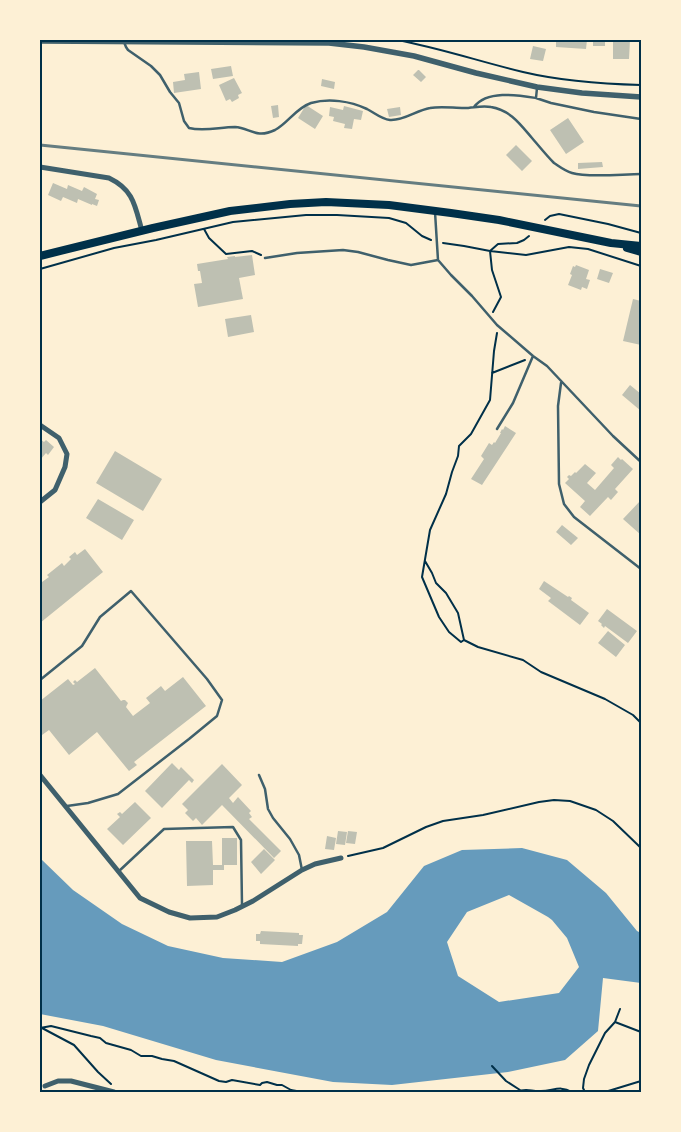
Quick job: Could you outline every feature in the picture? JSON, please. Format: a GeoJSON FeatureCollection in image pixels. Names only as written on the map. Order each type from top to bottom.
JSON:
{"type":"FeatureCollection","features":[{"type":"Feature","properties":{"kind":"main road"},"geometry":{"type":"LineString","coordinates":[[40,256],[142,230],[230,211],[326,202],[435,211],[499,220],[611,243],[641,252]]}},
{"type":"Feature","properties":{"kind":"main road"},"geometry":{"type":"LineString","coordinates":[[611,243],[641,246]]}},
{"type":"Feature","properties":{"kind":"street"},"geometry":{"type":"LineString","coordinates":[[40,41],[311,42],[364,46],[414,56],[537,87],[640,98]]}},
{"type":"Feature","properties":{"kind":"street"},"geometry":{"type":"LineString","coordinates":[[40,167],[108,178],[117,182],[127,190],[132,198],[142,230]]}},
{"type":"Feature","properties":{"kind":"street"},"geometry":{"type":"LineString","coordinates":[[40,425],[59,438],[66,454],[65,467],[55,490],[40,502]]}},
{"type":"Feature","properties":{"kind":"street"},"geometry":{"type":"LineString","coordinates":[[40,775],[140,898],[169,912],[190,918],[217,917],[253,901],[302,870],[315,864],[341,858]]}},
{"type":"Feature","properties":{"kind":"street"},"geometry":{"type":"LineString","coordinates":[[46,1086],[58,1081],[113,1090]]}},
{"type":"Feature","properties":{"kind":"lane"},"geometry":{"type":"LineString","coordinates":[[124,42],[128,50],[151,66],[160,75],[179,103],[187,126],[194,129],[237,127],[257,134],[266,133],[284,124],[304,106],[320,102],[357,104],[382,118],[390,120],[433,107],[466,108],[489,106],[497,108],[515,118],[554,163],[571,173],[589,175],[641,174]]}},
{"type":"Feature","properties":{"kind":"lane"},"geometry":{"type":"LineString","coordinates":[[536,98],[537,87]]}},
{"type":"Feature","properties":{"kind":"lane"},"geometry":{"type":"LineString","coordinates":[[474,107],[481,99],[517,95],[594,112],[641,119]]}},
{"type":"Feature","properties":{"kind":"lane"},"geometry":{"type":"LineString","coordinates":[[435,211],[438,260],[498,325],[547,366],[613,436],[641,462]]}},
{"type":"Feature","properties":{"kind":"lane"},"geometry":{"type":"LineString","coordinates":[[265,258],[297,253],[343,250],[411,264],[438,260]]}},
{"type":"Feature","properties":{"kind":"lane"},"geometry":{"type":"LineString","coordinates":[[497,429],[513,404],[533,356]]}},
{"type":"Feature","properties":{"kind":"lane"},"geometry":{"type":"LineString","coordinates":[[562,382],[558,406],[559,484],[564,504],[574,518],[641,569]]}},
{"type":"Feature","properties":{"kind":"lane"},"geometry":{"type":"LineString","coordinates":[[40,680],[82,646],[100,617],[131,591],[207,679],[222,700],[217,716],[118,794],[88,804],[64,806]]}},
{"type":"Feature","properties":{"kind":"lane"},"geometry":{"type":"LineString","coordinates":[[259,776],[265,789],[268,809],[299,855],[302,870]]}},
{"type":"Feature","properties":{"kind":"lane"},"geometry":{"type":"LineString","coordinates":[[118,872],[164,829],[233,827],[241,840],[242,906]]}},
{"type":"Feature","properties":{"kind":"path"},"geometry":{"type":"LineString","coordinates":[[397,40],[409,41],[525,73],[606,84],[641,85]]}},
{"type":"Feature","properties":{"kind":"path"},"geometry":{"type":"LineString","coordinates":[[544,221],[550,216],[559,214],[641,233]]}},
{"type":"Feature","properties":{"kind":"path"},"geometry":{"type":"LineString","coordinates":[[40,268],[114,248],[233,222],[306,215],[389,218],[406,223],[422,236],[436,243],[526,254],[569,246],[588,249],[641,266]]}},
{"type":"Feature","properties":{"kind":"path"},"geometry":{"type":"LineString","coordinates":[[204,229],[209,238],[226,254],[252,251],[265,258]]}},
{"type":"Feature","properties":{"kind":"path"},"geometry":{"type":"LineString","coordinates":[[490,251],[498,244],[517,243],[533,233]]}},
{"type":"Feature","properties":{"kind":"path"},"geometry":{"type":"LineString","coordinates":[[490,251],[492,270],[501,297],[491,316]]}},
{"type":"Feature","properties":{"kind":"path"},"geometry":{"type":"LineString","coordinates":[[498,325],[490,400],[471,434],[460,446],[446,494],[430,530],[422,577],[438,617],[449,632],[462,642],[464,640],[478,647],[523,660],[541,672],[605,699],[633,714],[641,723]]}},
{"type":"Feature","properties":{"kind":"path"},"geometry":{"type":"LineString","coordinates":[[492,373],[533,356]]}},
{"type":"Feature","properties":{"kind":"path"},"geometry":{"type":"LineString","coordinates":[[425,560],[436,583],[446,592],[458,612],[464,640]]}},
{"type":"Feature","properties":{"kind":"path"},"geometry":{"type":"LineString","coordinates":[[341,858],[383,848],[426,827],[443,821],[483,815],[554,800],[570,801],[596,810],[613,821],[641,848]]}},
{"type":"Feature","properties":{"kind":"path"},"geometry":{"type":"LineString","coordinates":[[585,1092],[583,1088],[584,1079],[589,1065],[605,1033],[615,1022],[620,1008]]}},
{"type":"Feature","properties":{"kind":"path"},"geometry":{"type":"LineString","coordinates":[[615,1022],[641,1032]]}},
{"type":"Feature","properties":{"kind":"path"},"geometry":{"type":"LineString","coordinates":[[41,1028],[51,1026],[100,1038],[106,1043],[131,1050],[142,1056],[152,1056],[174,1061],[219,1081],[226,1082],[232,1080],[260,1085],[267,1082],[302,1092]]}},
{"type":"Feature","properties":{"kind":"path"},"geometry":{"type":"LineString","coordinates":[[41,1028],[74,1045],[98,1072],[110,1082],[113,1090]]}},
{"type":"Feature","properties":{"kind":"path"},"geometry":{"type":"LineString","coordinates":[[492,1066],[519,1091],[527,1089],[541,1092],[550,1089],[566,1089],[572,1092]]}},
{"type":"Feature","properties":{"kind":"path"},"geometry":{"type":"LineString","coordinates":[[605,1092],[641,1081]]}},
{"type":"Feature","properties":{"kind":"water"},"geometry":{"type":"Polygon","coordinates":[[[522,848],[567,860],[606,893],[637,931],[641,933],[641,983],[603,978],[598,1031],[565,1060],[508,1072],[392,1085],[333,1082],[216,1060],[103,1026],[40,1014],[40,858],[73,890],[122,924],[168,946],[223,958],[282,962],[337,942],[387,912],[424,866],[462,850],[522,848]],[[509,895],[467,912],[447,942],[458,976],[499,1002],[559,993],[579,967],[567,938],[548,917],[509,895]]]}},
{"type":"Feature","properties":{"kind":"building"},"geometry":{"type":"Polygon","coordinates":[[[556,40],[587,40],[586,49],[556,47],[556,40]]]}},
{"type":"Feature","properties":{"kind":"building"},"geometry":{"type":"Polygon","coordinates":[[[593,40],[605,40],[605,46],[593,46],[593,40]]]}},
{"type":"Feature","properties":{"kind":"building"},"geometry":{"type":"Polygon","coordinates":[[[613,40],[630,40],[629,59],[613,59],[613,40]]]}},
{"type":"Feature","properties":{"kind":"building"},"geometry":{"type":"Polygon","coordinates":[[[533,46],[546,49],[543,61],[530,59],[533,46]]]}},
{"type":"Feature","properties":{"kind":"building"},"geometry":{"type":"Polygon","coordinates":[[[231,66],[233,76],[213,79],[211,69],[231,66]]]}},
{"type":"Feature","properties":{"kind":"building"},"geometry":{"type":"Polygon","coordinates":[[[418,70],[426,77],[421,82],[413,75],[418,70]]]}},
{"type":"Feature","properties":{"kind":"building"},"geometry":{"type":"Polygon","coordinates":[[[199,72],[201,89],[174,93],[173,82],[185,80],[184,74],[199,72]]]}},
{"type":"Feature","properties":{"kind":"building"},"geometry":{"type":"Polygon","coordinates":[[[234,78],[242,93],[238,95],[239,98],[232,102],[230,99],[226,101],[219,85],[234,78]]]}},
{"type":"Feature","properties":{"kind":"building"},"geometry":{"type":"Polygon","coordinates":[[[322,79],[335,82],[334,89],[321,86],[322,79]]]}},
{"type":"Feature","properties":{"kind":"building"},"geometry":{"type":"Polygon","coordinates":[[[278,105],[279,117],[273,118],[271,106],[278,105]]]}},
{"type":"Feature","properties":{"kind":"building"},"geometry":{"type":"Polygon","coordinates":[[[306,105],[323,116],[315,129],[298,118],[306,105]]]}},
{"type":"Feature","properties":{"kind":"building"},"geometry":{"type":"Polygon","coordinates":[[[344,106],[363,111],[361,120],[354,119],[352,129],[344,128],[345,124],[333,121],[334,117],[329,116],[330,107],[343,110],[344,106]]]}},
{"type":"Feature","properties":{"kind":"building"},"geometry":{"type":"Polygon","coordinates":[[[400,107],[401,115],[389,117],[387,109],[400,107]]]}},
{"type":"Feature","properties":{"kind":"building"},"geometry":{"type":"Polygon","coordinates":[[[568,118],[584,142],[566,154],[550,130],[568,118]]]}},
{"type":"Feature","properties":{"kind":"building"},"geometry":{"type":"Polygon","coordinates":[[[516,145],[532,161],[522,171],[506,155],[516,145]]]}},
{"type":"Feature","properties":{"kind":"building"},"geometry":{"type":"Polygon","coordinates":[[[602,162],[603,167],[578,169],[578,163],[602,162]]]}},
{"type":"Feature","properties":{"kind":"building"},"geometry":{"type":"Polygon","coordinates":[[[53,183],[67,189],[68,185],[82,191],[84,187],[97,194],[95,199],[99,200],[97,206],[78,199],[77,203],[63,197],[61,201],[48,195],[53,183]]]}},
{"type":"Feature","properties":{"kind":"building"},"geometry":{"type":"Polygon","coordinates":[[[252,255],[255,275],[239,278],[243,299],[198,307],[194,284],[202,283],[197,264],[228,259],[227,257],[252,255]]]}},
{"type":"Feature","properties":{"kind":"building"},"geometry":{"type":"Polygon","coordinates":[[[576,265],[589,270],[586,279],[590,280],[587,289],[582,287],[581,290],[568,285],[573,266],[575,267],[576,265]]]}},
{"type":"Feature","properties":{"kind":"building"},"geometry":{"type":"Polygon","coordinates":[[[600,269],[613,273],[609,283],[597,279],[600,269]]]}},
{"type":"Feature","properties":{"kind":"building"},"geometry":{"type":"Polygon","coordinates":[[[633,299],[641,301],[641,345],[623,341],[633,299]]]}},
{"type":"Feature","properties":{"kind":"building"},"geometry":{"type":"Polygon","coordinates":[[[251,315],[254,332],[228,337],[225,319],[251,315]]]}},
{"type":"Feature","properties":{"kind":"building"},"geometry":{"type":"Polygon","coordinates":[[[630,385],[641,394],[641,411],[622,395],[630,385]]]}},
{"type":"Feature","properties":{"kind":"building"},"geometry":{"type":"Polygon","coordinates":[[[505,426],[516,433],[482,485],[471,479],[484,459],[481,456],[489,443],[492,445],[495,443],[505,426]]]}},
{"type":"Feature","properties":{"kind":"building"},"geometry":{"type":"Polygon","coordinates":[[[40,439],[44,442],[46,440],[54,447],[48,455],[46,453],[40,460],[40,439]]]}},
{"type":"Feature","properties":{"kind":"building"},"geometry":{"type":"Polygon","coordinates":[[[115,451],[162,479],[143,511],[96,483],[115,451]]]}},
{"type":"Feature","properties":{"kind":"building"},"geometry":{"type":"Polygon","coordinates":[[[618,457],[633,469],[615,489],[618,492],[611,500],[608,497],[590,516],[580,507],[585,501],[565,483],[569,479],[567,477],[576,473],[585,464],[596,473],[587,483],[595,490],[614,468],[611,465],[618,457]]]}},
{"type":"Feature","properties":{"kind":"building"},"geometry":{"type":"Polygon","coordinates":[[[98,499],[134,520],[122,540],[86,518],[98,499]]]}},
{"type":"Feature","properties":{"kind":"building"},"geometry":{"type":"Polygon","coordinates":[[[641,500],[641,535],[623,519],[641,500]]]}},
{"type":"Feature","properties":{"kind":"building"},"geometry":{"type":"Polygon","coordinates":[[[562,525],[578,538],[571,545],[556,532],[562,525]]]}},
{"type":"Feature","properties":{"kind":"building"},"geometry":{"type":"Polygon","coordinates":[[[85,549],[103,572],[40,623],[40,579],[42,582],[49,577],[47,575],[62,563],[64,566],[71,559],[69,557],[75,552],[77,555],[85,549]]]}},
{"type":"Feature","properties":{"kind":"building"},"geometry":{"type":"Polygon","coordinates":[[[544,581],[572,598],[571,600],[589,613],[580,625],[548,601],[551,598],[539,589],[544,581]]]}},
{"type":"Feature","properties":{"kind":"building"},"geometry":{"type":"Polygon","coordinates":[[[607,609],[637,631],[628,643],[605,626],[604,628],[598,621],[607,609]]]}},
{"type":"Feature","properties":{"kind":"building"},"geometry":{"type":"Polygon","coordinates":[[[608,631],[625,645],[616,657],[598,643],[608,631]]]}},
{"type":"Feature","properties":{"kind":"building"},"geometry":{"type":"Polygon","coordinates":[[[95,668],[121,701],[125,700],[128,703],[126,707],[133,716],[150,703],[146,698],[161,686],[165,691],[183,677],[206,706],[134,762],[137,765],[129,771],[97,732],[69,755],[49,730],[42,735],[40,732],[40,701],[68,679],[73,685],[75,680],[77,682],[95,668]]]}},
{"type":"Feature","properties":{"kind":"building"},"geometry":{"type":"Polygon","coordinates":[[[172,763],[179,770],[181,767],[194,780],[192,783],[189,780],[162,808],[145,791],[172,763]]]}},
{"type":"Feature","properties":{"kind":"building"},"geometry":{"type":"Polygon","coordinates":[[[222,764],[242,785],[229,798],[233,803],[238,797],[251,811],[249,813],[252,817],[249,819],[281,851],[274,858],[222,805],[202,825],[196,818],[193,821],[185,813],[188,810],[182,804],[222,764]]]}},
{"type":"Feature","properties":{"kind":"building"},"geometry":{"type":"Polygon","coordinates":[[[135,802],[151,818],[123,845],[107,829],[120,817],[117,814],[120,812],[122,814],[135,802]]]}},
{"type":"Feature","properties":{"kind":"building"},"geometry":{"type":"Polygon","coordinates":[[[338,831],[347,832],[345,845],[336,844],[338,831]]]}},
{"type":"Feature","properties":{"kind":"building"},"geometry":{"type":"Polygon","coordinates":[[[348,831],[357,832],[355,844],[346,843],[348,831]]]}},
{"type":"Feature","properties":{"kind":"building"},"geometry":{"type":"Polygon","coordinates":[[[327,836],[336,838],[334,850],[325,849],[327,836]]]}},
{"type":"Feature","properties":{"kind":"building"},"geometry":{"type":"Polygon","coordinates":[[[222,838],[237,838],[237,865],[224,865],[224,870],[213,870],[213,885],[187,886],[186,841],[212,841],[213,865],[222,865],[222,838]]]}},
{"type":"Feature","properties":{"kind":"building"},"geometry":{"type":"Polygon","coordinates":[[[264,849],[275,860],[261,874],[251,862],[264,849]]]}},
{"type":"Feature","properties":{"kind":"building"},"geometry":{"type":"Polygon","coordinates":[[[261,931],[299,933],[299,935],[303,935],[302,944],[298,944],[298,946],[260,944],[260,941],[256,941],[256,934],[260,934],[261,931]]]}},
{"type":"Feature","properties":{"kind":"railway"},"geometry":{"type":"LineString","coordinates":[[40,145],[641,206]]}}]}
